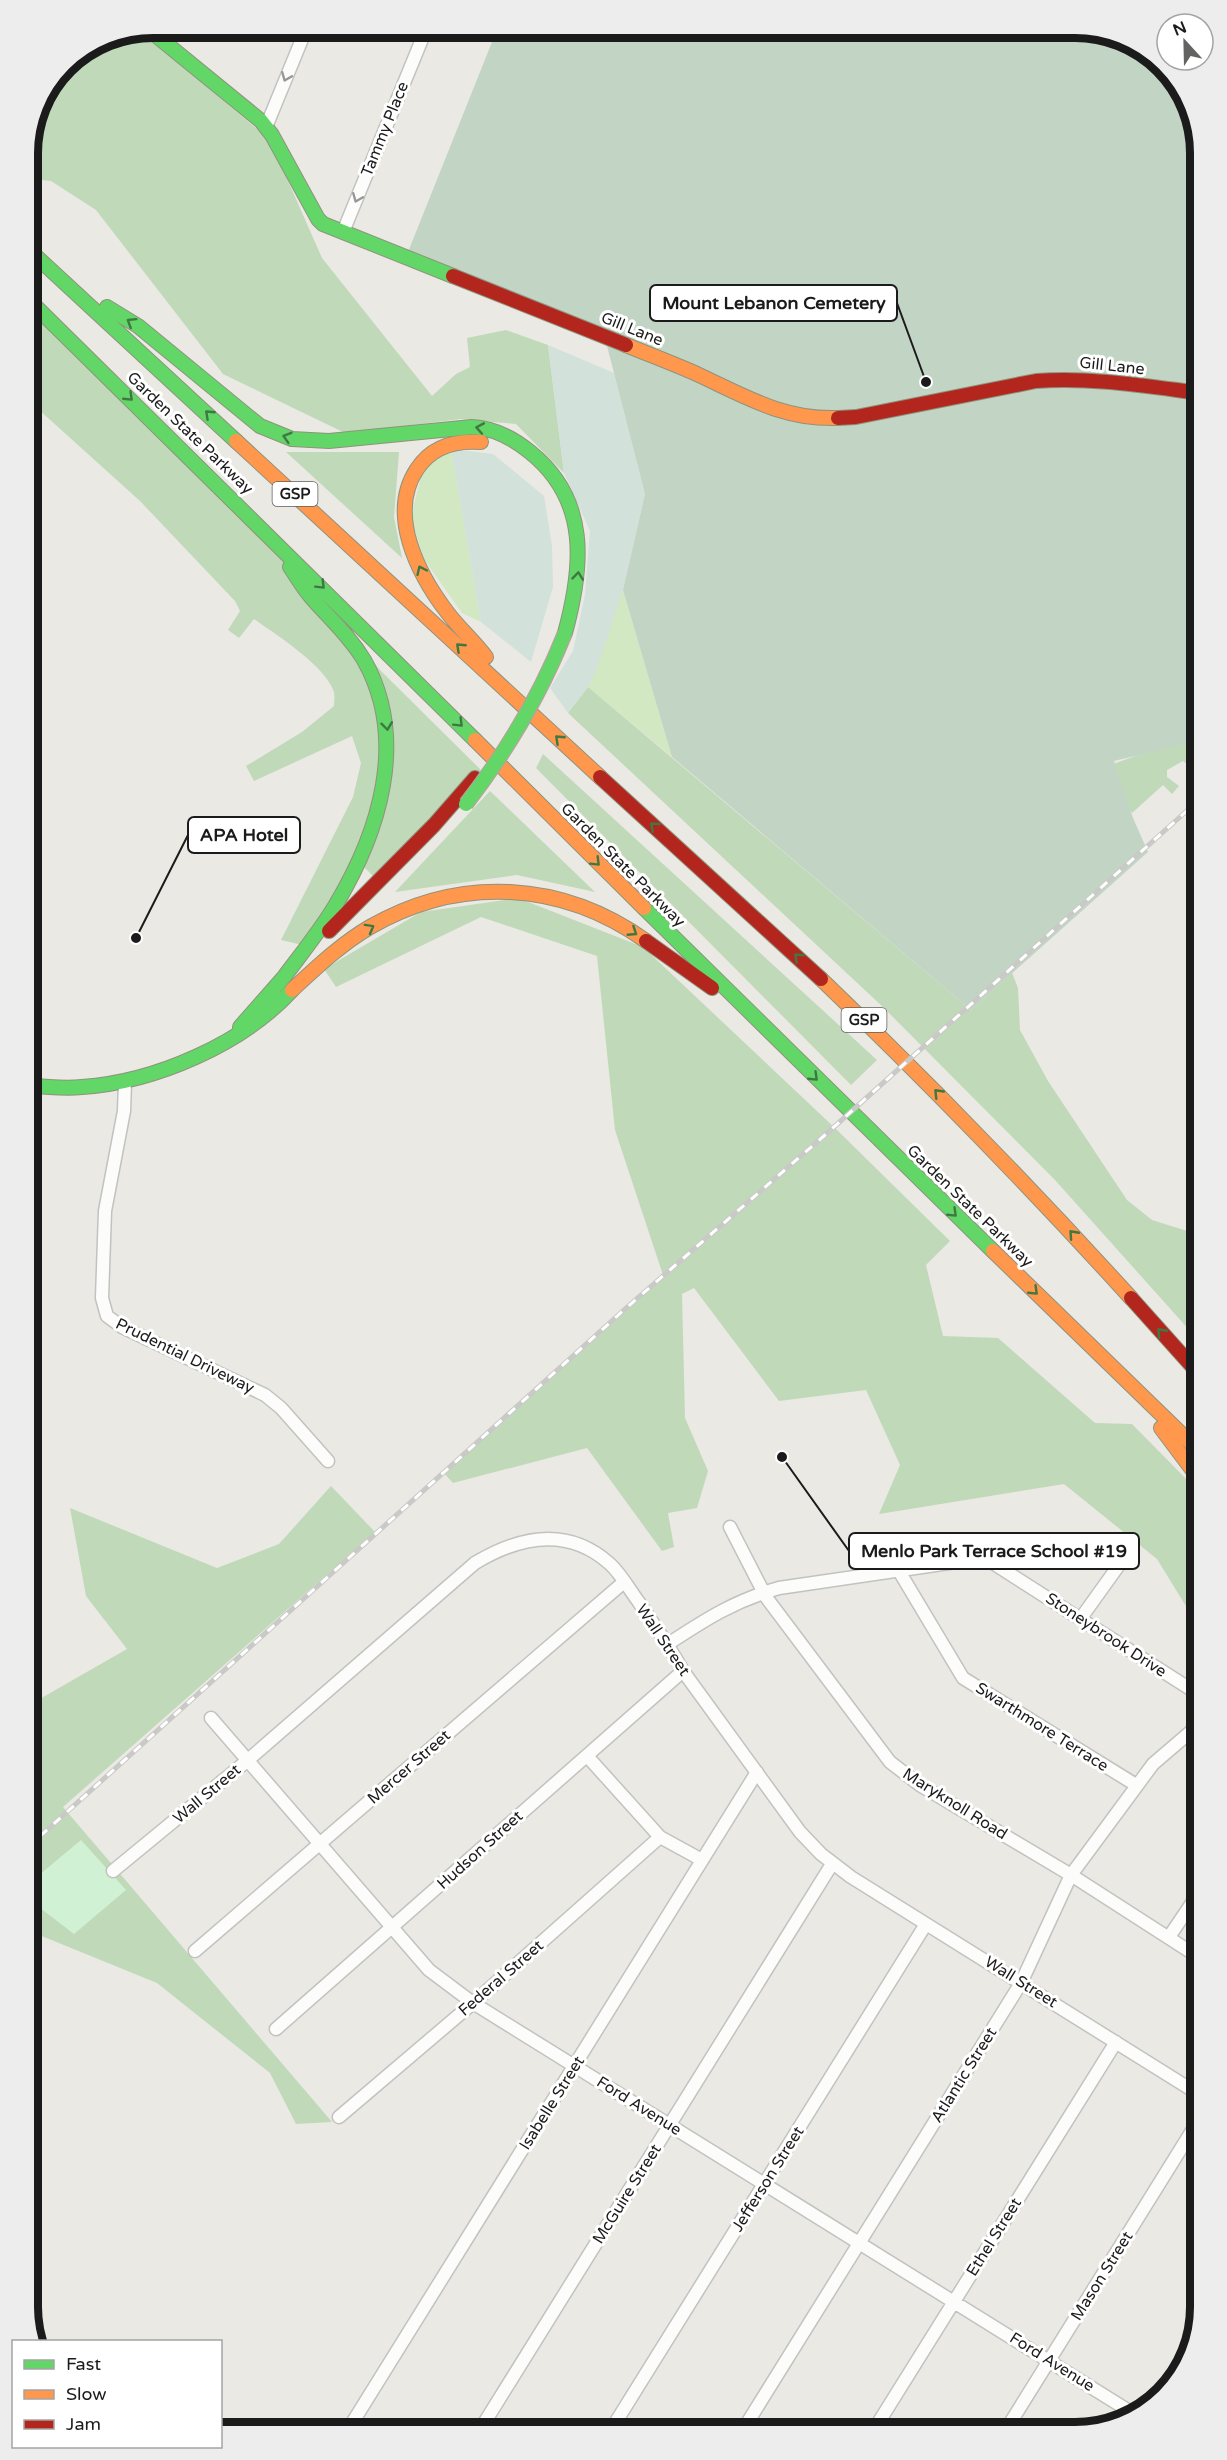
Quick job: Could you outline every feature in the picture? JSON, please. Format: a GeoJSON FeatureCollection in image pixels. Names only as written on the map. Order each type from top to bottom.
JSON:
{"type":"FeatureCollection","features":[{"type":"Feature","properties":{"kind":"main road","name":"Gill Lane"},"geometry":{"type":"LineString","coordinates":[[159,38],[266,127],[323,224],[686,369],[768,408],[815,419],[856,417],[1060,378],[1083,378],[1190,392]]}},
{"type":"Feature","properties":{"kind":"main road","name":"Garden State Parkway"},"geometry":{"type":"LineString","coordinates":[[38,258],[807,965],[917,1071],[1036,1194],[1190,1364]]}},
{"type":"Feature","properties":{"kind":"main road"},"geometry":{"type":"LineString","coordinates":[[72,287],[138,326],[242,414],[260,426],[284,437],[310,442],[329,441],[470,426],[497,433],[521,445],[540,461],[557,481],[569,503],[577,526],[578,583],[561,629],[517,714],[498,745],[463,801],[316,959],[292,990]]}},
{"type":"Feature","properties":{"kind":"main road","name":"Garden State Parkway"},"geometry":{"type":"LineString","coordinates":[[38,309],[264,530],[742,1006],[1190,1442]]}},
{"type":"Feature","properties":{"kind":"main road"},"geometry":{"type":"LineString","coordinates":[[496,448],[471,441],[454,442],[440,447],[426,457],[416,469],[409,483],[406,518],[414,555],[434,594],[445,610],[476,642],[518,701]]}},
{"type":"Feature","properties":{"kind":"main road"},"geometry":{"type":"LineString","coordinates":[[524,466],[550,497],[562,528],[565,553],[561,629]]}},
{"type":"Feature","properties":{"kind":"main road"},"geometry":{"type":"LineString","coordinates":[[231,1037],[284,976],[329,915],[358,861],[382,792],[388,761],[389,736],[385,712],[378,688],[360,653],[337,623],[308,594],[264,530]]}},
{"type":"Feature","properties":{"kind":"main road"},"geometry":{"type":"LineString","coordinates":[[284,976],[463,801]]}},
{"type":"Feature","properties":{"kind":"main road"},"geometry":{"type":"LineString","coordinates":[[38,1085],[72,1088],[125,1082],[175,1067],[269,1014],[341,946],[398,914],[444,897],[472,891],[500,890],[552,895],[599,912],[634,932],[685,971],[742,1006]]}},
{"type":"Feature","properties":{"kind":"main road"},"geometry":{"type":"LineString","coordinates":[[1137,1392],[1190,1470]]}},
{"type":"Feature","properties":{"kind":"street"},"geometry":{"type":"LineString","coordinates":[[266,127],[302,38]]}},
{"type":"Feature","properties":{"kind":"street","name":"Tammy Place"},"geometry":{"type":"LineString","coordinates":[[343,232],[422,38]]}},
{"type":"Feature","properties":{"kind":"street","name":"Prudential Driveway"},"geometry":{"type":"LineString","coordinates":[[125,1082],[124,1111],[105,1211],[102,1298],[107,1316],[122,1327],[265,1395],[281,1408],[328,1461]]}},
{"type":"Feature","properties":{"kind":"street","name":"Maryknoll Road"},"geometry":{"type":"LineString","coordinates":[[730,1527],[764,1593],[890,1762],[920,1785],[1071,1875],[1190,1951]]}},
{"type":"Feature","properties":{"kind":"street","name":"Wall Street"},"geometry":{"type":"LineString","coordinates":[[113,1871],[248,1760],[475,1563],[500,1548],[521,1541],[568,1540],[590,1548],[612,1566],[668,1644],[683,1671],[800,1832],[832,1864],[1190,2089]]}},
{"type":"Feature","properties":{"kind":"street"},"geometry":{"type":"LineString","coordinates":[[668,1644],[717,1612],[779,1588],[1100,1541],[1116,1545],[1121,1554],[1119,1565],[1082,1618]]}},
{"type":"Feature","properties":{"kind":"street","name":"Stoneybrook Drive"},"geometry":{"type":"LineString","coordinates":[[985,1558],[1190,1689]]}},
{"type":"Feature","properties":{"kind":"street","name":"Swarthmore Terrace"},"geometry":{"type":"LineString","coordinates":[[899,1571],[963,1678],[1136,1785]]}},
{"type":"Feature","properties":{"kind":"street","name":"Mercer Street"},"geometry":{"type":"LineString","coordinates":[[195,1952],[624,1582]]}},
{"type":"Feature","properties":{"kind":"street","name":"Hudson Street"},"geometry":{"type":"LineString","coordinates":[[276,2029],[683,1671]]}},
{"type":"Feature","properties":{"kind":"street","name":"Ford Avenue"},"geometry":{"type":"LineString","coordinates":[[211,1719],[429,1970],[473,2003],[1127,2410]]}},
{"type":"Feature","properties":{"kind":"street","name":"Atlantic Street"},"geometry":{"type":"LineString","coordinates":[[748,2422],[1021,1983],[1071,1875],[1153,1764],[1190,1732]]}},
{"type":"Feature","properties":{"kind":"street"},"geometry":{"type":"LineString","coordinates":[[587,1756],[660,1837],[702,1860]]}},
{"type":"Feature","properties":{"kind":"street","name":"Isabelle Street"},"geometry":{"type":"LineString","coordinates":[[352,2422],[757,1772]]}},
{"type":"Feature","properties":{"kind":"street","name":"Federal Street"},"geometry":{"type":"LineString","coordinates":[[339,2117],[473,2003],[660,1837]]}},
{"type":"Feature","properties":{"kind":"street","name":"McGuire Street"},"geometry":{"type":"LineString","coordinates":[[485,2422],[832,1864]]}},
{"type":"Feature","properties":{"kind":"street"},"geometry":{"type":"LineString","coordinates":[[1169,1937],[1190,1906]]}},
{"type":"Feature","properties":{"kind":"street","name":"Jefferson Street"},"geometry":{"type":"LineString","coordinates":[[616,2422],[926,1924]]}},
{"type":"Feature","properties":{"kind":"street","name":"Ethel Street"},"geometry":{"type":"LineString","coordinates":[[879,2422],[1116,2042]]}},
{"type":"Feature","properties":{"kind":"street","name":"Mason Street"},"geometry":{"type":"LineString","coordinates":[[1011,2422],[1190,2134]]}},
{"type":"Feature","properties":{"kind":"green space"},"geometry":{"type":"Polygon","coordinates":[[[149,38],[270,140],[322,258],[432,396],[456,374],[470,367],[467,338],[506,330],[548,345],[564,473],[516,424],[461,419],[345,433],[223,374],[96,210],[51,181],[38,179],[38,138],[46,109],[61,83],[77,66],[102,49],[123,41],[149,38]]]}},
{"type":"Feature","properties":{"kind":"green space"},"geometry":{"type":"Polygon","coordinates":[[[494,38],[1082,38],[1111,44],[1138,57],[1157,72],[1174,95],[1186,123],[1190,153],[1190,656],[1187,657],[1190,680],[1190,743],[1114,761],[1133,818],[1148,852],[971,1010],[672,757],[623,590],[645,494],[605,338],[406,257],[494,38]]]}},
{"type":"Feature","properties":{"kind":"green space"},"geometry":{"type":"Polygon","coordinates":[[[38,309],[265,530],[379,669],[481,770],[378,881],[358,861],[307,946],[281,940],[353,797],[361,763],[352,736],[254,781],[246,766],[302,732],[334,706],[334,692],[329,682],[311,661],[254,619],[239,638],[228,630],[240,611],[235,601],[140,501],[38,409],[38,309]]]}},
{"type":"Feature","properties":{"kind":"green space"},"geometry":{"type":"Polygon","coordinates":[[[451,449],[481,622],[462,613],[423,558],[411,517],[424,465],[451,449]]]}},
{"type":"Feature","properties":{"kind":"green space"},"geometry":{"type":"Polygon","coordinates":[[[286,452],[399,452],[394,517],[402,558],[286,452]]]}},
{"type":"Feature","properties":{"kind":"green space"},"geometry":{"type":"Polygon","coordinates":[[[623,590],[672,757],[588,687],[623,590]]]}},
{"type":"Feature","properties":{"kind":"green space"},"geometry":{"type":"Polygon","coordinates":[[[1190,652],[1190,766],[1183,761],[1167,770],[1167,777],[1179,786],[1172,794],[1163,785],[1132,813],[1105,767],[1188,737],[1176,657],[1190,652]]]}},
{"type":"Feature","properties":{"kind":"green space"},"geometry":{"type":"Polygon","coordinates":[[[588,687],[971,1010],[1012,973],[1018,988],[1020,1030],[1048,1081],[1127,1200],[1152,1220],[1190,1232],[1190,1331],[1055,1180],[883,1007],[568,713],[588,687]]]}},
{"type":"Feature","properties":{"kind":"green space"},"geometry":{"type":"Polygon","coordinates":[[[543,754],[877,1060],[851,1085],[536,768],[543,754]]]}},
{"type":"Feature","properties":{"kind":"green space"},"geometry":{"type":"Polygon","coordinates":[[[490,791],[595,892],[517,875],[395,892],[490,791]]]}},
{"type":"Feature","properties":{"kind":"green space"},"geometry":{"type":"Polygon","coordinates":[[[518,898],[643,947],[836,1129],[950,1241],[926,1265],[943,1336],[998,1338],[1095,1423],[1132,1424],[1190,1483],[1190,1613],[1157,1559],[1064,1484],[879,1514],[900,1465],[866,1390],[779,1401],[694,1288],[682,1294],[685,1418],[708,1471],[697,1508],[668,1513],[674,1547],[662,1551],[587,1448],[453,1483],[443,1472],[663,1275],[615,1130],[597,956],[481,917],[336,987],[324,969],[421,912],[518,898]]]}},
{"type":"Feature","properties":{"kind":"green space"},"geometry":{"type":"Polygon","coordinates":[[[331,1486],[375,1532],[63,1807],[332,2122],[296,2124],[270,2073],[157,1983],[38,1934],[38,1700],[127,1649],[86,1596],[70,1508],[217,1568],[279,1544],[331,1486]]]}},
{"type":"Feature","properties":{"kind":"green space"},"geometry":{"type":"Polygon","coordinates":[[[81,1840],[126,1890],[74,1934],[38,1906],[38,1876],[81,1840]]]}},
{"type":"Feature","properties":{"kind":"shaded area"},"geometry":{"type":"Polygon","coordinates":[[[548,345],[614,373],[645,494],[623,590],[595,674],[568,713],[550,688],[573,651],[585,595],[590,531],[564,473],[548,345]]]}},
{"type":"Feature","properties":{"kind":"shaded area"},"geometry":{"type":"Polygon","coordinates":[[[451,449],[493,454],[544,496],[552,546],[553,587],[531,662],[481,622],[451,449]]]}},
{"type":"Feature","properties":{"kind":"railway"},"geometry":{"type":"LineString","coordinates":[[38,1838],[625,1309],[825,1135],[1190,808]]}},
{"type":"Feature","properties":{"kind":"traffic: fast"},"geometry":{"type":"LineString","coordinates":[[159,38],[261,121],[272,135],[318,219],[323,224],[453,276]]}},
{"type":"Feature","properties":{"kind":"traffic: fast"},"geometry":{"type":"LineString","coordinates":[[38,258],[236,441]]}},
{"type":"Feature","properties":{"kind":"traffic: fast"},"geometry":{"type":"LineString","coordinates":[[107,307],[138,326],[260,426],[292,439],[329,441],[472,427],[496,432],[524,447],[549,471],[563,491],[572,513],[577,536],[578,559],[576,584],[565,633]]}},
{"type":"Feature","properties":{"kind":"traffic: fast"},"geometry":{"type":"LineString","coordinates":[[38,309],[475,740]]}},
{"type":"Feature","properties":{"kind":"traffic: fast"},"geometry":{"type":"LineString","coordinates":[[284,977],[317,933],[351,878],[375,817],[383,786],[386,754],[385,722],[377,691],[364,660],[308,594],[290,567]]}},
{"type":"Feature","properties":{"kind":"traffic: fast"},"geometry":{"type":"LineString","coordinates":[[466,804],[522,722],[545,679],[565,633]]}},
{"type":"Feature","properties":{"kind":"traffic: fast"},"geometry":{"type":"LineString","coordinates":[[644,908],[993,1251]]}},
{"type":"Feature","properties":{"kind":"traffic: fast"},"geometry":{"type":"LineString","coordinates":[[240,1027],[284,977]]}},
{"type":"Feature","properties":{"kind":"traffic: fast"},"geometry":{"type":"LineString","coordinates":[[38,1086],[61,1088],[110,1084],[168,1068],[196,1057],[249,1027],[292,990]]}},
{"type":"Feature","properties":{"kind":"traffic: slow"},"geometry":{"type":"LineString","coordinates":[[626,345],[766,406],[800,415],[838,418]]}},
{"type":"Feature","properties":{"kind":"traffic: slow"},"geometry":{"type":"LineString","coordinates":[[236,441],[600,777]]}},
{"type":"Feature","properties":{"kind":"traffic: slow"},"geometry":{"type":"LineString","coordinates":[[481,442],[462,442],[445,446],[430,455],[417,469],[408,487],[405,505],[410,543],[426,580],[447,612],[486,657]]}},
{"type":"Feature","properties":{"kind":"traffic: slow"},"geometry":{"type":"LineString","coordinates":[[475,740],[644,908]]}},
{"type":"Feature","properties":{"kind":"traffic: slow"},"geometry":{"type":"LineString","coordinates":[[292,990],[339,948],[370,927],[404,910],[439,899],[475,893],[510,892],[545,896],[580,906],[614,921],[646,941]]}},
{"type":"Feature","properties":{"kind":"traffic: slow"},"geometry":{"type":"LineString","coordinates":[[821,979],[979,1136],[1131,1298]]}},
{"type":"Feature","properties":{"kind":"traffic: slow"},"geometry":{"type":"LineString","coordinates":[[993,1251],[1190,1442]]}},
{"type":"Feature","properties":{"kind":"traffic: slow"},"geometry":{"type":"LineString","coordinates":[[1161,1428],[1190,1467]]}},
{"type":"Feature","properties":{"kind":"traffic: jam"},"geometry":{"type":"LineString","coordinates":[[453,276],[626,345]]}},
{"type":"Feature","properties":{"kind":"traffic: jam"},"geometry":{"type":"LineString","coordinates":[[838,418],[856,417],[1036,381],[1098,381],[1190,392]]}},
{"type":"Feature","properties":{"kind":"traffic: jam"},"geometry":{"type":"LineString","coordinates":[[600,777],[821,979]]}},
{"type":"Feature","properties":{"kind":"traffic: jam"},"geometry":{"type":"LineString","coordinates":[[329,931],[434,825],[475,778]]}},
{"type":"Feature","properties":{"kind":"traffic: jam"},"geometry":{"type":"LineString","coordinates":[[646,941],[712,988]]}},
{"type":"Feature","properties":{"kind":"traffic: jam"},"geometry":{"type":"LineString","coordinates":[[1131,1298],[1190,1364]]}},
{"type":"Feature","properties":{"kind":"place","name":"Mount Lebanon Cemetery"},"geometry":{"type":"Point","coordinates":[926,382]}},
{"type":"Feature","properties":{"kind":"place","name":"APA Hotel"},"geometry":{"type":"Point","coordinates":[136,938]}},
{"type":"Feature","properties":{"kind":"place","name":"Menlo Park Terrace School #19"},"geometry":{"type":"Point","coordinates":[782,1457]}}]}
